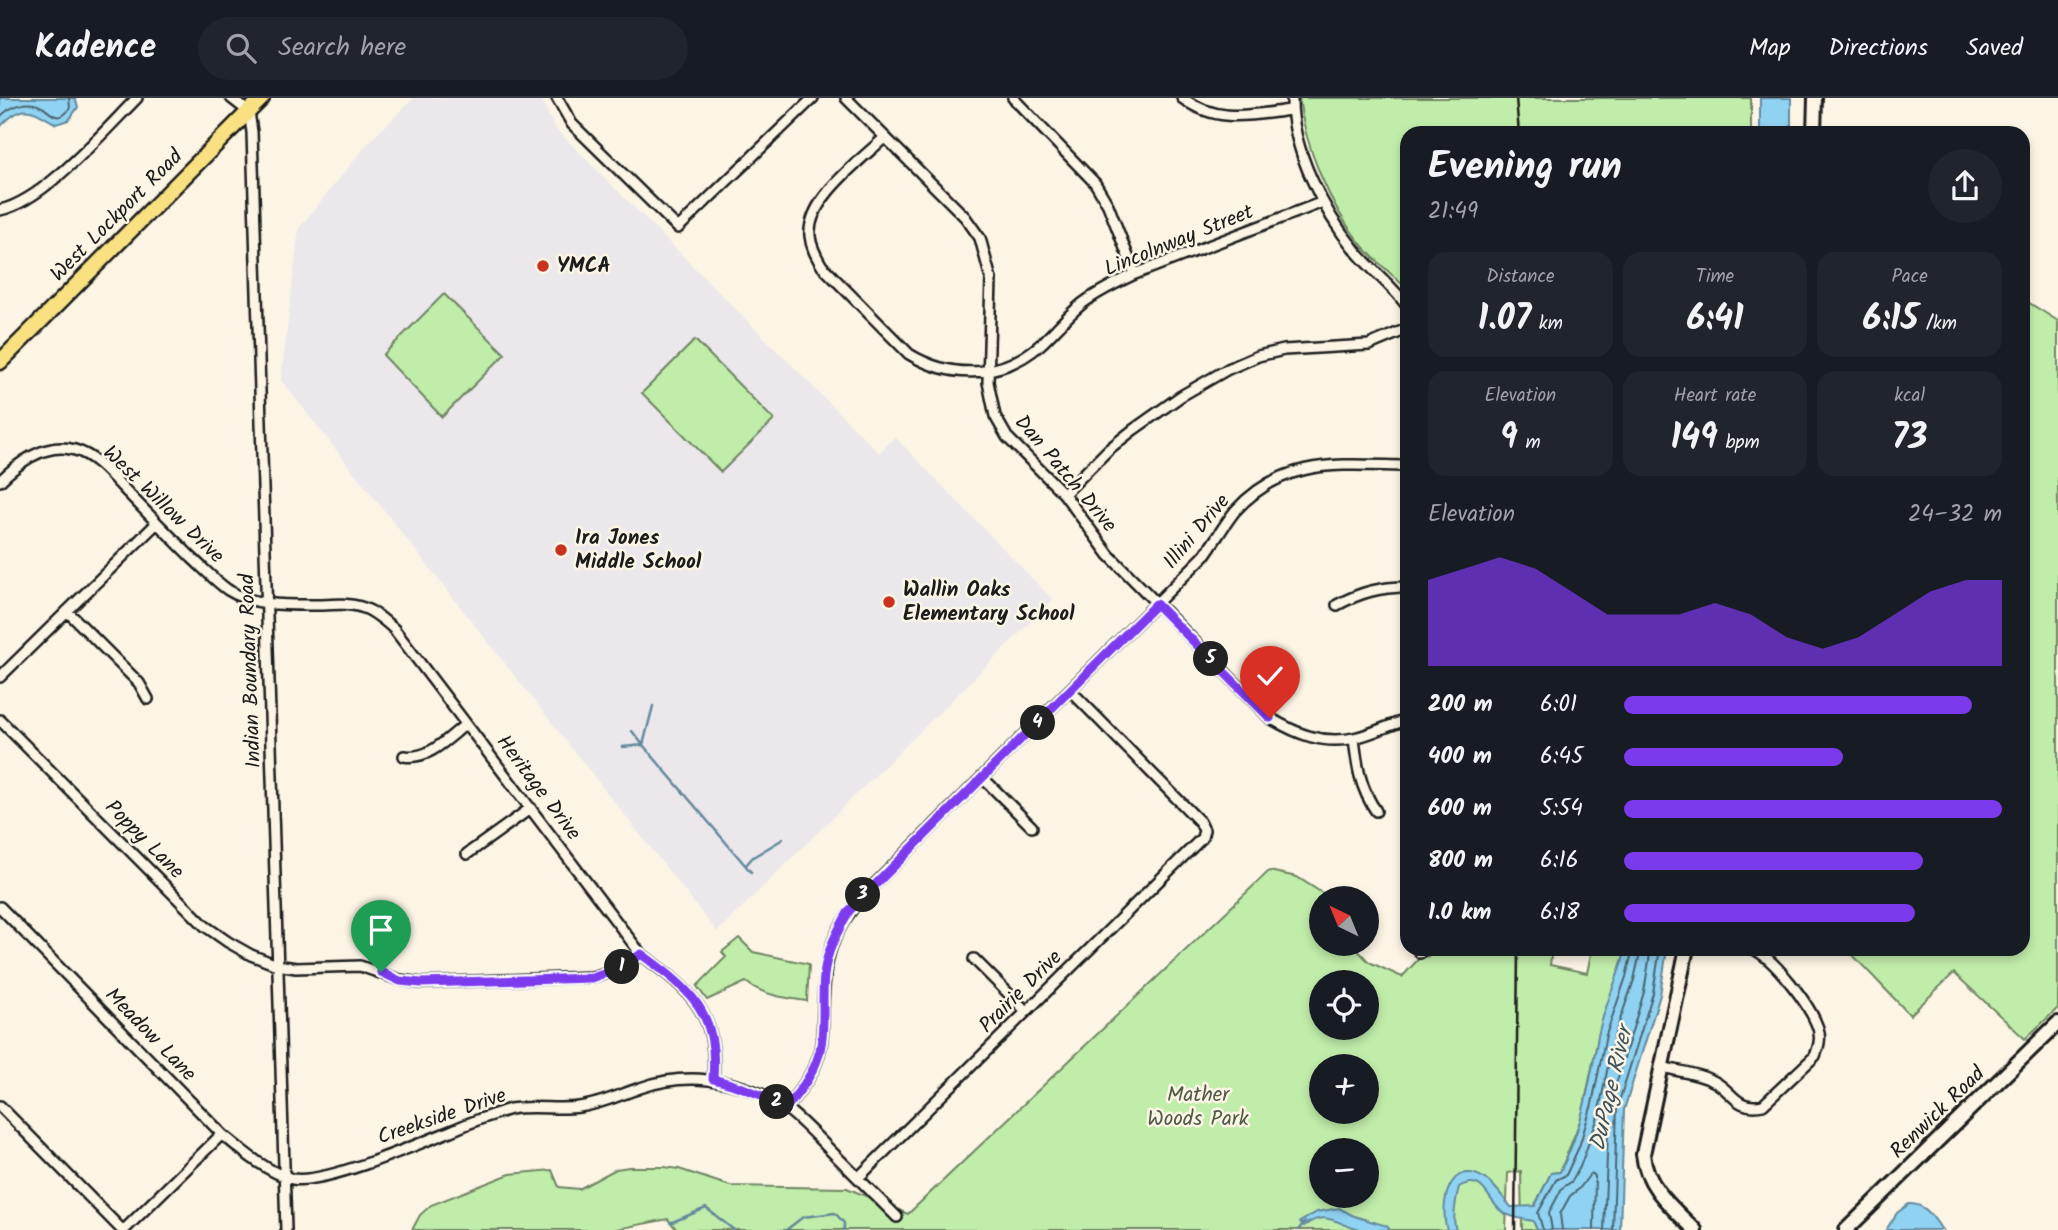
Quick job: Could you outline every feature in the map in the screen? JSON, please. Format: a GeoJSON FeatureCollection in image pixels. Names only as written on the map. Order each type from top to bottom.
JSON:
{"type":"FeatureCollection","features":[{"type":"Feature","properties":{"kind":"main road","name":"West Lockport Road"},"geometry":{"type":"LineString","coordinates":[[0,362],[262,98]]}},
{"type":"Feature","properties":{"kind":"street"},"geometry":{"type":"LineString","coordinates":[[0,210],[24,202],[38,193],[137,98]]}},
{"type":"Feature","properties":{"kind":"street"},"geometry":{"type":"LineString","coordinates":[[231,98],[250,112]]}},
{"type":"Feature","properties":{"kind":"street"},"geometry":{"type":"LineString","coordinates":[[557,98],[572,124],[678,228],[813,98]]}},
{"type":"Feature","properties":{"kind":"street","name":"Dan Patch Drive"},"geometry":{"type":"LineString","coordinates":[[846,98],[965,217],[980,238],[991,279],[988,371],[990,398],[995,416],[1007,437],[1064,494],[1109,555],[1270,718],[1289,729],[1313,739],[1354,738],[1400,722]]}},
{"type":"Feature","properties":{"kind":"street"},"geometry":{"type":"LineString","coordinates":[[1013,98],[1095,183],[1108,205],[1135,274]]}},
{"type":"Feature","properties":{"kind":"street"},"geometry":{"type":"LineString","coordinates":[[1182,98],[1196,108],[1214,115],[1236,116],[1291,110]]}},
{"type":"Feature","properties":{"kind":"street"},"geometry":{"type":"LineString","coordinates":[[1292,98],[1291,110],[1303,156],[1323,202],[1356,252],[1400,299]]}},
{"type":"Feature","properties":{"kind":"street"},"geometry":{"type":"LineString","coordinates":[[1814,126],[1815,98]]}},
{"type":"Feature","properties":{"kind":"street","name":"Indian Boundary Road"},"geometry":{"type":"LineString","coordinates":[[250,112],[253,132],[286,1230]]}},
{"type":"Feature","properties":{"kind":"street","name":"Lincolnway Street"},"geometry":{"type":"LineString","coordinates":[[884,138],[819,203],[810,233],[812,249],[821,266],[909,354],[926,365],[950,372],[988,371],[1023,357],[1039,346],[1083,303],[1135,274],[1323,202]]}},
{"type":"Feature","properties":{"kind":"street"},"geometry":{"type":"LineString","coordinates":[[1064,494],[1108,449],[1181,396],[1228,369],[1258,356],[1306,347],[1344,348],[1369,345],[1400,332]]}},
{"type":"Feature","properties":{"kind":"street","name":"West Willow Drive"},"geometry":{"type":"LineString","coordinates":[[0,481],[14,467],[43,451],[75,450],[91,457],[212,578],[230,591],[266,602]]}},
{"type":"Feature","properties":{"kind":"street","name":"Illini Drive"},"geometry":{"type":"LineString","coordinates":[[786,1108],[803,1087],[816,1062],[822,1038],[824,975],[828,951],[849,911],[864,895],[1204,556],[1234,513],[1248,499],[1268,484],[1290,473],[1312,467],[1331,464],[1400,466]]}},
{"type":"Feature","properties":{"kind":"street"},"geometry":{"type":"LineString","coordinates":[[0,677],[157,523]]}},
{"type":"Feature","properties":{"kind":"street"},"geometry":{"type":"LineString","coordinates":[[1337,605],[1357,594],[1377,588],[1400,587]]}},
{"type":"Feature","properties":{"kind":"street","name":"Heritage Drive"},"geometry":{"type":"LineString","coordinates":[[266,602],[282,605],[351,604],[366,608],[394,629],[641,954],[680,983],[695,1000],[713,1037],[713,1079]]}},
{"type":"Feature","properties":{"kind":"street"},"geometry":{"type":"LineString","coordinates":[[67,611],[139,683],[148,699]]}},
{"type":"Feature","properties":{"kind":"street","name":"Prairie Drive"},"geometry":{"type":"LineString","coordinates":[[858,1178],[1202,838],[1204,830],[1200,822],[1070,690]]}},
{"type":"Feature","properties":{"kind":"street","name":"Poppy Lane"},"geometry":{"type":"LineString","coordinates":[[0,720],[205,926],[251,955],[277,965],[296,968],[359,966],[400,981],[421,983],[592,978],[621,968],[641,954]]}},
{"type":"Feature","properties":{"kind":"street"},"geometry":{"type":"LineString","coordinates":[[404,756],[427,754],[466,724]]}},
{"type":"Feature","properties":{"kind":"street"},"geometry":{"type":"LineString","coordinates":[[1354,738],[1359,779],[1376,811]]}},
{"type":"Feature","properties":{"kind":"street"},"geometry":{"type":"LineString","coordinates":[[982,777],[1032,827]]}},
{"type":"Feature","properties":{"kind":"street"},"geometry":{"type":"LineString","coordinates":[[467,854],[531,808]]}},
{"type":"Feature","properties":{"kind":"street","name":"Meadow Lane"},"geometry":{"type":"LineString","coordinates":[[0,907],[222,1133],[260,1163],[284,1175]]}},
{"type":"Feature","properties":{"kind":"street"},"geometry":{"type":"LineString","coordinates":[[1685,956],[1643,1154],[1645,1170],[1657,1190],[1695,1230]]}},
{"type":"Feature","properties":{"kind":"street"},"geometry":{"type":"LineString","coordinates":[[1662,1067],[1710,1079],[1742,1105],[1752,1107],[1763,1105],[1815,1056],[1819,1045],[1819,1031],[1813,1017],[1776,965],[1766,956]]}},
{"type":"Feature","properties":{"kind":"street"},"geometry":{"type":"LineString","coordinates":[[974,959],[1026,1011]]}},
{"type":"Feature","properties":{"kind":"street","name":"Renwick Road"},"geometry":{"type":"LineString","coordinates":[[1846,1230],[2058,1023]]}},
{"type":"Feature","properties":{"kind":"street","name":"Creekside Drive"},"geometry":{"type":"LineString","coordinates":[[284,1175],[303,1179],[343,1171],[511,1109],[576,1108],[600,1104],[642,1087],[665,1082],[713,1079],[753,1090],[786,1108],[897,1217]]}},
{"type":"Feature","properties":{"kind":"street"},"geometry":{"type":"LineString","coordinates":[[0,1106],[123,1230],[222,1133]]}},
{"type":"Feature","properties":{"kind":"shaded area"},"geometry":{"type":"Polygon","coordinates":[[[414,98],[541,98],[554,127],[879,453],[895,437],[1053,600],[717,932],[281,380],[299,228],[370,141],[414,98]]]}},
{"type":"Feature","properties":{"kind":"green space"},"geometry":{"type":"Polygon","coordinates":[[[1299,98],[1751,98],[1751,126],[1400,126],[1400,282],[1365,249],[1338,211],[1320,174],[1299,98]]]}},
{"type":"Feature","properties":{"kind":"green space"},"geometry":{"type":"Polygon","coordinates":[[[444,294],[505,354],[442,417],[383,355],[444,294]]]}},
{"type":"Feature","properties":{"kind":"green space"},"geometry":{"type":"Polygon","coordinates":[[[2030,303],[2058,321],[2058,1008],[2025,1039],[1954,973],[1910,1015],[1854,956],[2030,956],[2030,303]]]}},
{"type":"Feature","properties":{"kind":"green space"},"geometry":{"type":"Polygon","coordinates":[[[695,340],[774,420],[721,472],[642,393],[695,340]]]}},
{"type":"Feature","properties":{"kind":"green space","name":"Mather Woods Park"},"geometry":{"type":"Polygon","coordinates":[[[1269,871],[1297,877],[1311,886],[1309,886],[1309,956],[1363,956],[1369,962],[1402,977],[1421,956],[1551,956],[1550,965],[1587,973],[1591,956],[1624,956],[1599,1033],[1582,1116],[1560,1172],[1551,1173],[1531,1213],[1537,1230],[1522,1230],[1521,1171],[1508,1173],[1506,1230],[677,1230],[668,1219],[612,1230],[412,1230],[420,1215],[431,1205],[510,1174],[552,1170],[559,1187],[579,1189],[616,1169],[664,1167],[679,1169],[730,1186],[847,1188],[908,1214],[1269,871]]]}},
{"type":"Feature","properties":{"kind":"green space"},"geometry":{"type":"Polygon","coordinates":[[[739,938],[753,952],[809,964],[807,1001],[767,993],[746,982],[707,1000],[697,986],[726,957],[722,952],[739,938]]]}},
{"type":"Feature","properties":{"kind":"water"},"geometry":{"type":"Polygon","coordinates":[[[0,98],[75,98],[78,107],[69,120],[56,124],[27,110],[15,114],[0,127],[0,98]]]}},
{"type":"Feature","properties":{"kind":"water"},"geometry":{"type":"Polygon","coordinates":[[[1760,98],[1791,98],[1791,126],[1760,126],[1760,98]]]}},
{"type":"Feature","properties":{"kind":"water","name":"DuPage River"},"geometry":{"type":"Polygon","coordinates":[[[1624,956],[1666,956],[1660,995],[1624,1110],[1620,1230],[1537,1230],[1533,1221],[1512,1217],[1501,1211],[1484,1190],[1474,1183],[1459,1187],[1454,1215],[1456,1230],[1447,1230],[1444,1209],[1446,1197],[1449,1187],[1462,1174],[1472,1173],[1484,1178],[1511,1207],[1535,1206],[1551,1173],[1560,1172],[1574,1140],[1601,1025],[1624,956]]]}},
{"type":"Feature","properties":{"kind":"water"},"geometry":{"type":"Polygon","coordinates":[[[1909,1204],[1924,1208],[1942,1230],[1886,1230],[1897,1213],[1909,1204]]]}},
{"type":"Feature","properties":{"kind":"water"},"geometry":{"type":"Polygon","coordinates":[[[1339,1208],[1354,1216],[1387,1226],[1390,1230],[1362,1230],[1327,1219],[1312,1221],[1304,1226],[1300,1222],[1317,1212],[1339,1208]]]}},
{"type":"Feature","properties":{"kind":"waterway"},"geometry":{"type":"LineString","coordinates":[[653,706],[643,745],[751,872]]}},
{"type":"Feature","properties":{"kind":"waterway"},"geometry":{"type":"LineString","coordinates":[[632,731],[643,745]]}},
{"type":"Feature","properties":{"kind":"waterway"},"geometry":{"type":"LineString","coordinates":[[623,747],[643,745]]}},
{"type":"Feature","properties":{"kind":"waterway"},"geometry":{"type":"LineString","coordinates":[[746,865],[753,857],[783,839]]}},
{"type":"Feature","properties":{"kind":"waterway"},"geometry":{"type":"LineString","coordinates":[[670,1223],[706,1208],[734,1230]]}},
{"type":"Feature","properties":{"kind":"waterway"},"geometry":{"type":"LineString","coordinates":[[786,1230],[803,1217],[835,1213],[844,1223],[844,1230]]}},
{"type":"Feature","properties":{"kind":"waterway"},"geometry":{"type":"LineString","coordinates":[[1298,1230],[1305,1222]]}},
{"type":"Feature","properties":{"kind":"railway"},"geometry":{"type":"LineString","coordinates":[[1516,98],[1518,126]]}},
{"type":"Feature","properties":{"kind":"railway"},"geometry":{"type":"LineString","coordinates":[[1515,1230],[1518,956]]}},
{"type":"Feature","properties":{"kind":"place","name":"YMCA"},"geometry":{"type":"Point","coordinates":[543,266]}},
{"type":"Feature","properties":{"kind":"place","name":"Ira Jones Middle School"},"geometry":{"type":"Point","coordinates":[561,550]}},
{"type":"Feature","properties":{"kind":"place","name":"Wallin Oaks Elementary School"},"geometry":{"type":"Point","coordinates":[889,602]}},
{"type":"Feature","properties":{"kind":"route"},"geometry":{"type":"LineString","coordinates":[[381,972],[400,981],[421,983],[592,978],[621,968],[641,954],[680,983],[695,1000],[713,1037],[713,1079],[763,1094],[786,1108],[803,1087],[816,1062],[822,1038],[824,975],[828,951],[849,911],[1156,604],[1270,718]]}}]}
